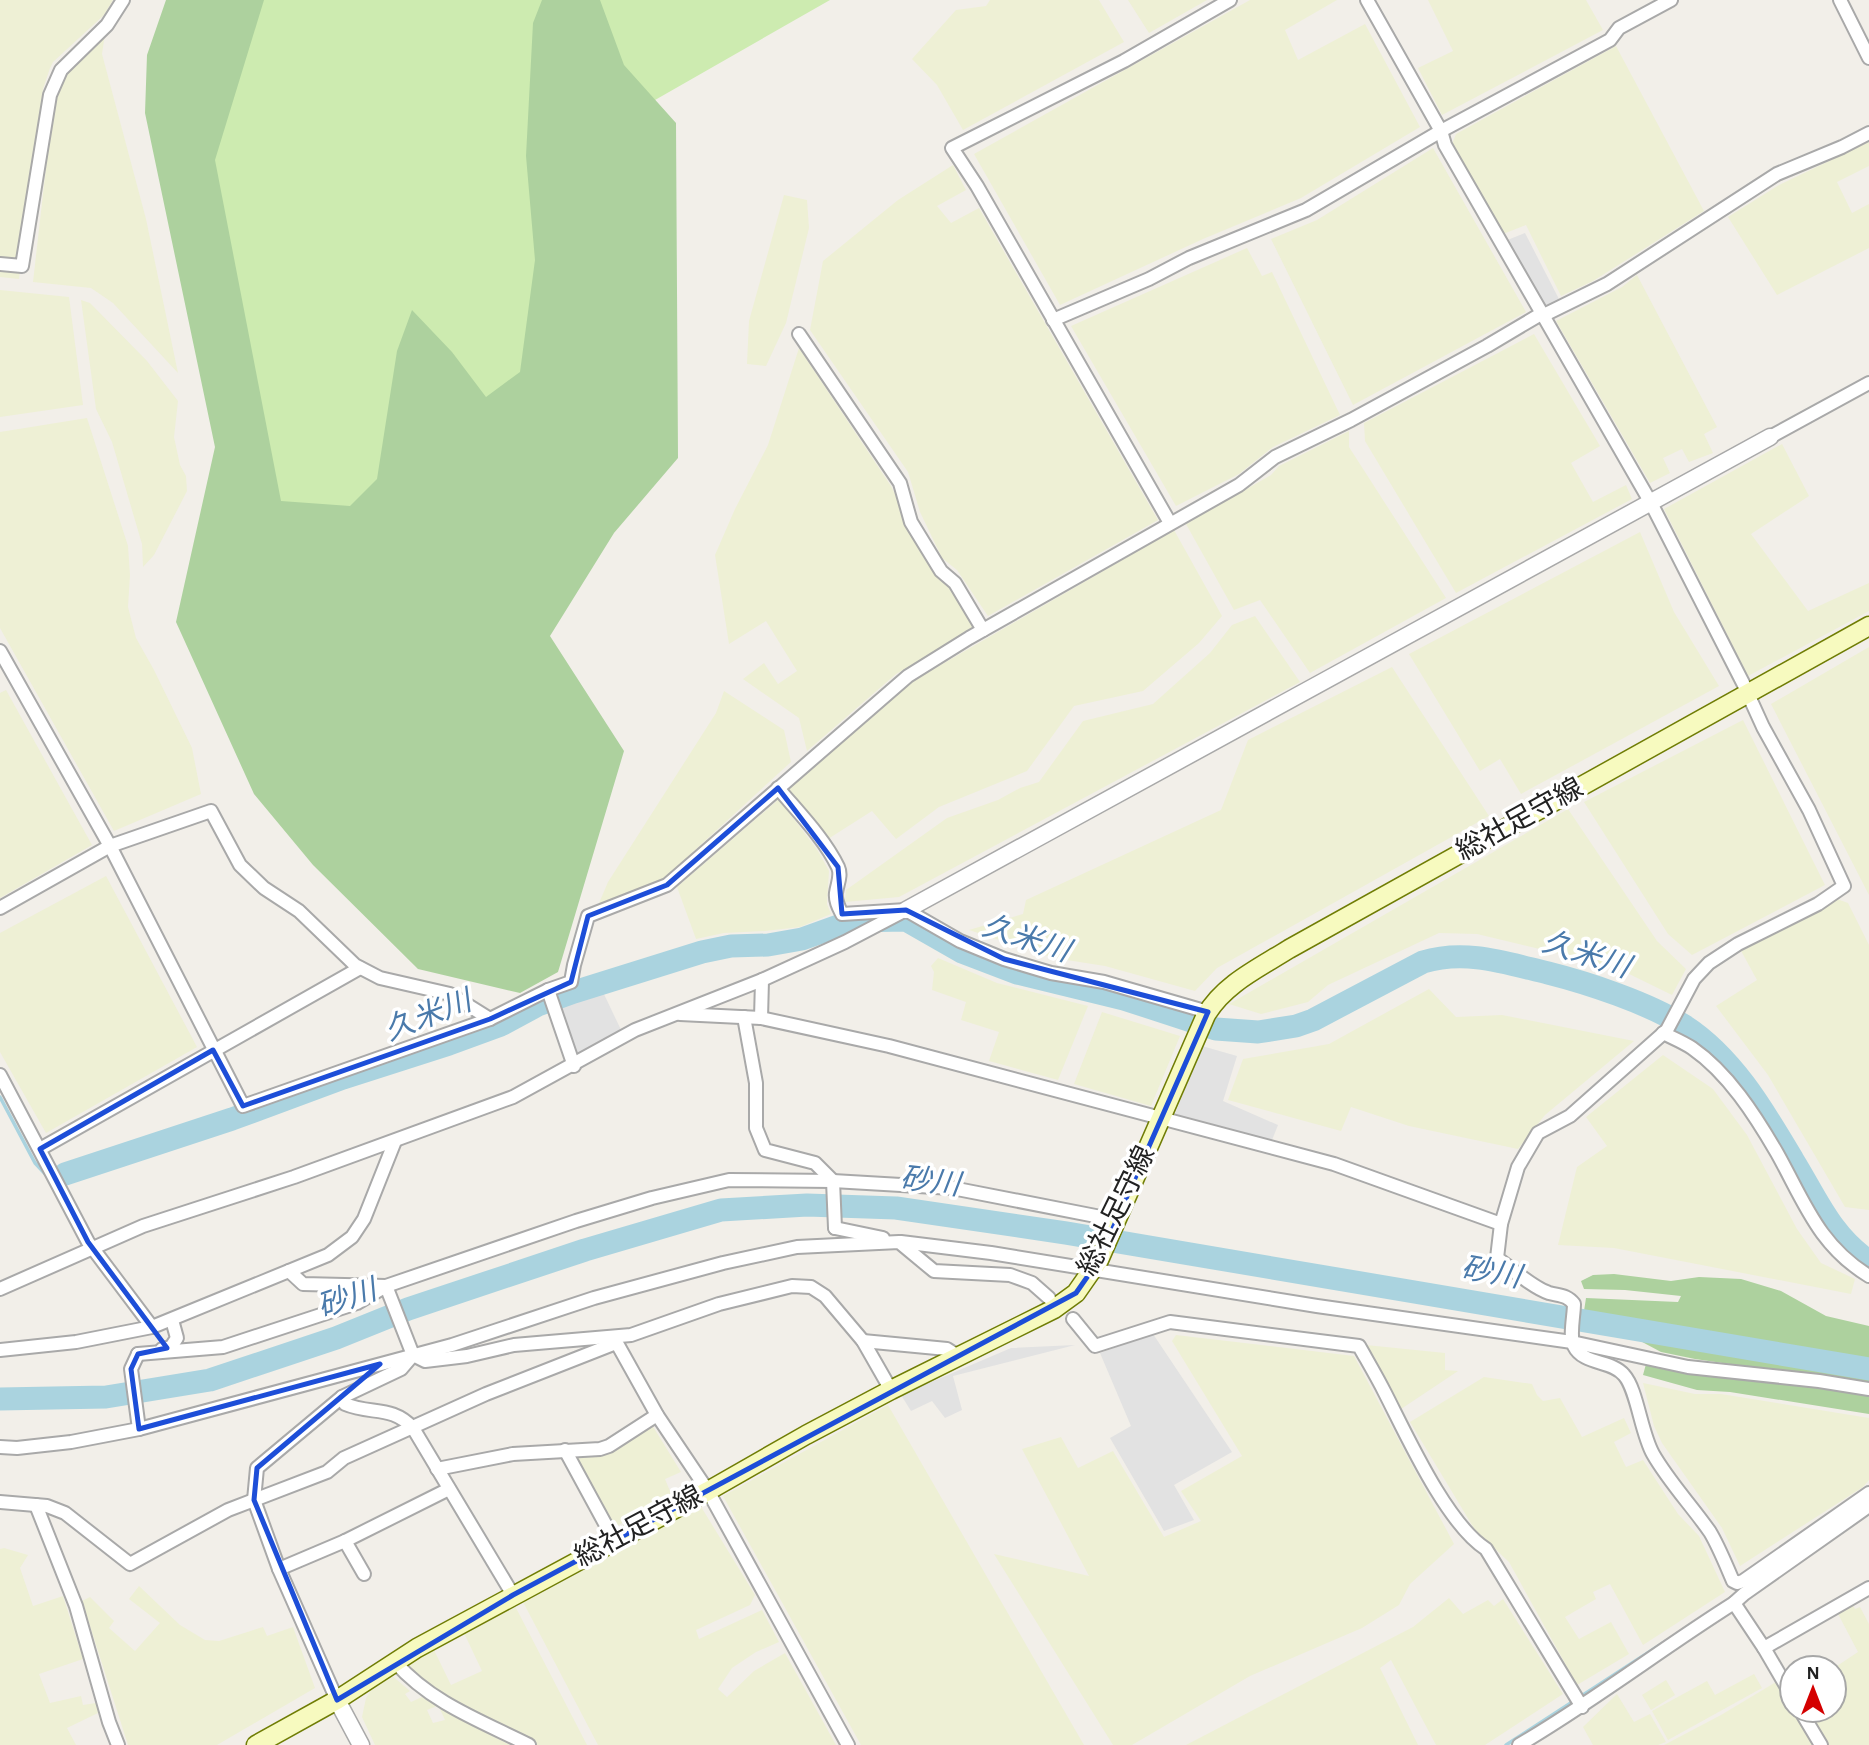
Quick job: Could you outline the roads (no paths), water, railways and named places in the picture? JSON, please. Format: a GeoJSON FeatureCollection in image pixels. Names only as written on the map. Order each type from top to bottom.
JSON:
{"type":"FeatureCollection","features":[{"type":"Feature","properties":{"kind":"main road","name":"総社足守線"},"geometry":{"type":"LineString","coordinates":[[256,1745],[513,1595],[708,1491],[806,1434],[1054,1309],[1076,1293],[1096,1265],[1204,1020],[1220,996],[1289,949],[1869,626]]}},
{"type":"Feature","properties":{"kind":"street"},"geometry":{"type":"LineString","coordinates":[[0,264],[22,266],[50,95],[56,77],[107,25],[124,0]]}},
{"type":"Feature","properties":{"kind":"street"},"geometry":{"type":"LineString","coordinates":[[1170,523],[977,186],[952,148],[1124,61],[1230,0]]}},
{"type":"Feature","properties":{"kind":"street"},"geometry":{"type":"LineString","coordinates":[[1367,0],[1441,131],[1445,145],[1651,503],[1743,683],[1747,696],[1809,810],[1844,886],[1818,904],[1738,944],[1709,963],[1694,979],[1665,1032],[1570,1116],[1538,1133],[1518,1167],[1501,1224],[1497,1258],[1546,1292],[1567,1297],[1574,1304],[1572,1336],[1575,1349],[1587,1358],[1622,1372],[1628,1380],[1646,1440],[1654,1456],[1711,1534],[1764,1648],[1778,1672]]}},
{"type":"Feature","properties":{"kind":"street"},"geometry":{"type":"LineString","coordinates":[[1053,320],[1149,279],[1189,258],[1306,210],[1441,131],[1610,40],[1619,28],[1671,0]]}},
{"type":"Feature","properties":{"kind":"street"},"geometry":{"type":"LineString","coordinates":[[1840,0],[1869,58]]}},
{"type":"Feature","properties":{"kind":"street"},"geometry":{"type":"LineString","coordinates":[[0,651],[110,846],[243,1106],[551,997],[571,982],[588,916],[667,885],[908,676],[983,630],[1238,485],[1275,457],[1397,395],[1541,314],[1607,284],[1777,174],[1869,133]]}},
{"type":"Feature","properties":{"kind":"street"},"geometry":{"type":"LineString","coordinates":[[799,334],[900,483],[911,522],[942,571],[955,583],[983,630]]}},
{"type":"Feature","properties":{"kind":"street"},"geometry":{"type":"LineString","coordinates":[[0,1289],[143,1226],[267,1187],[513,1097],[574,1066],[635,1030],[762,980],[874,927],[1869,383]]}},
{"type":"Feature","properties":{"kind":"street"},"geometry":{"type":"LineString","coordinates":[[778,788],[814,831],[838,867],[840,875],[836,893],[842,914],[900,913],[1004,959],[1051,974],[1104,982],[1204,1020]]}},
{"type":"Feature","properties":{"kind":"street"},"geometry":{"type":"LineString","coordinates":[[0,908],[110,846],[211,811],[240,865],[264,888],[299,911],[360,968],[380,978],[450,994],[490,1019]]}},
{"type":"Feature","properties":{"kind":"street"},"geometry":{"type":"LineString","coordinates":[[40,1149],[360,968]]}},
{"type":"Feature","properties":{"kind":"street"},"geometry":{"type":"LineString","coordinates":[[761,1018],[762,980]]}},
{"type":"Feature","properties":{"kind":"street"},"geometry":{"type":"LineString","coordinates":[[551,997],[574,1066]]}},
{"type":"Feature","properties":{"kind":"street"},"geometry":{"type":"LineString","coordinates":[[675,1014],[761,1018],[889,1046],[1334,1164],[1501,1224]]}},
{"type":"Feature","properties":{"kind":"street"},"geometry":{"type":"LineString","coordinates":[[744,1017],[756,1083],[756,1128],[765,1150],[815,1163],[833,1181],[835,1228]]}},
{"type":"Feature","properties":{"kind":"street"},"geometry":{"type":"LineString","coordinates":[[1665,1032],[1704,1058],[1730,1085],[1776,1151],[1822,1236],[1843,1258],[1869,1276]]}},
{"type":"Feature","properties":{"kind":"street"},"geometry":{"type":"LineString","coordinates":[[0,1075],[88,1242],[152,1327]]}},
{"type":"Feature","properties":{"kind":"street"},"geometry":{"type":"LineString","coordinates":[[0,1350],[76,1342],[152,1327],[328,1255],[352,1237],[364,1219],[395,1141]]}},
{"type":"Feature","properties":{"kind":"street"},"geometry":{"type":"LineString","coordinates":[[138,1354],[223,1347],[357,1303],[386,1286],[576,1221],[652,1198],[729,1180],[833,1181],[952,1188],[1115,1224]]}},
{"type":"Feature","properties":{"kind":"street"},"geometry":{"type":"LineString","coordinates":[[835,1228],[899,1242],[1096,1265],[1317,1306],[1572,1336],[1688,1367],[1819,1381],[1869,1390]]}},
{"type":"Feature","properties":{"kind":"street"},"geometry":{"type":"LineString","coordinates":[[812,1247],[835,1228]]}},
{"type":"Feature","properties":{"kind":"street"},"geometry":{"type":"LineString","coordinates":[[0,1447],[71,1443],[139,1429],[452,1345],[594,1298],[723,1263],[797,1247],[899,1242],[934,1271],[1010,1275],[1032,1283],[1049,1298]]}},
{"type":"Feature","properties":{"kind":"street"},"geometry":{"type":"LineString","coordinates":[[289,1271],[303,1284],[386,1286]]}},
{"type":"Feature","properties":{"kind":"street"},"geometry":{"type":"LineString","coordinates":[[386,1286],[413,1355],[425,1361],[467,1356],[514,1345],[615,1340]]}},
{"type":"Feature","properties":{"kind":"street"},"geometry":{"type":"LineString","coordinates":[[0,1502],[36,1505],[65,1513],[130,1564],[228,1510],[327,1472],[344,1458],[486,1394],[615,1340],[719,1304],[792,1286],[811,1287],[825,1296],[863,1341],[891,1390]]}},
{"type":"Feature","properties":{"kind":"street"},"geometry":{"type":"LineString","coordinates":[[138,1354],[171,1347],[177,1338],[172,1320]]}},
{"type":"Feature","properties":{"kind":"street"},"geometry":{"type":"LineString","coordinates":[[1073,1320],[1095,1346],[1170,1322],[1359,1346],[1449,1509],[1479,1545],[1486,1549],[1579,1702]]}},
{"type":"Feature","properties":{"kind":"street"},"geometry":{"type":"LineString","coordinates":[[615,1340],[657,1415],[708,1491],[848,1745]]}},
{"type":"Feature","properties":{"kind":"street"},"geometry":{"type":"LineString","coordinates":[[863,1341],[947,1349],[958,1356]]}},
{"type":"Feature","properties":{"kind":"street"},"geometry":{"type":"LineString","coordinates":[[138,1354],[131,1369],[139,1429]]}},
{"type":"Feature","properties":{"kind":"street"},"geometry":{"type":"LineString","coordinates":[[361,1745],[337,1700],[279,1569],[254,1500],[257,1468],[342,1397],[401,1369],[413,1355]]}},
{"type":"Feature","properties":{"kind":"street"},"geometry":{"type":"LineString","coordinates":[[342,1397],[345,1404],[353,1408],[387,1411],[406,1420],[413,1428],[513,1595]]}},
{"type":"Feature","properties":{"kind":"street"},"geometry":{"type":"LineString","coordinates":[[438,1469],[513,1454],[600,1449],[610,1446],[657,1415]]}},
{"type":"Feature","properties":{"kind":"street"},"geometry":{"type":"LineString","coordinates":[[565,1450],[614,1540]]}},
{"type":"Feature","properties":{"kind":"street"},"geometry":{"type":"LineString","coordinates":[[279,1569],[345,1541],[449,1489]]}},
{"type":"Feature","properties":{"kind":"street"},"geometry":{"type":"LineString","coordinates":[[1519,1745],[1579,1702],[1644,1663],[1869,1493]]}},
{"type":"Feature","properties":{"kind":"street"},"geometry":{"type":"LineString","coordinates":[[36,1505],[76,1606],[118,1745]]}},
{"type":"Feature","properties":{"kind":"street"},"geometry":{"type":"LineString","coordinates":[[1740,1592],[1869,1506]]}},
{"type":"Feature","properties":{"kind":"street"},"geometry":{"type":"LineString","coordinates":[[345,1541],[365,1574]]}},
{"type":"Feature","properties":{"kind":"street"},"geometry":{"type":"LineString","coordinates":[[1764,1648],[1869,1588]]}},
{"type":"Feature","properties":{"kind":"street"},"geometry":{"type":"LineString","coordinates":[[395,1662],[412,1682],[433,1697],[529,1745]]}},
{"type":"Feature","properties":{"kind":"street"},"geometry":{"type":"LineString","coordinates":[[1808,1724],[1821,1745]]}},
{"type":"Feature","properties":{"kind":"waterway","name":"久米川"},"geometry":{"type":"LineString","coordinates":[[65,1174],[449,1044],[501,1025],[538,1005],[574,992],[702,952],[731,946],[768,945],[802,939],[852,921],[906,920],[962,952],[1017,973],[1124,999],[1216,1029],[1258,1032],[1296,1026],[1313,1020],[1423,962],[1439,958],[1470,957],[1517,965],[1617,994],[1683,1025],[1717,1052],[1758,1104],[1834,1228],[1869,1261]]}},
{"type":"Feature","properties":{"kind":"waterway"},"geometry":{"type":"LineString","coordinates":[[0,1097],[35,1163],[49,1178]]}},
{"type":"Feature","properties":{"kind":"waterway"},"geometry":{"type":"LineString","coordinates":[[56,1176],[65,1174]]}},
{"type":"Feature","properties":{"kind":"waterway","name":"砂川"},"geometry":{"type":"LineString","coordinates":[[0,1399],[106,1397],[210,1380],[336,1338],[408,1309],[585,1250],[721,1210],[807,1205],[896,1208],[1066,1233],[1869,1369]]}},
{"type":"Feature","properties":{"kind":"waterway"},"geometry":{"type":"LineString","coordinates":[[1506,1745],[1666,1641]]}}]}
